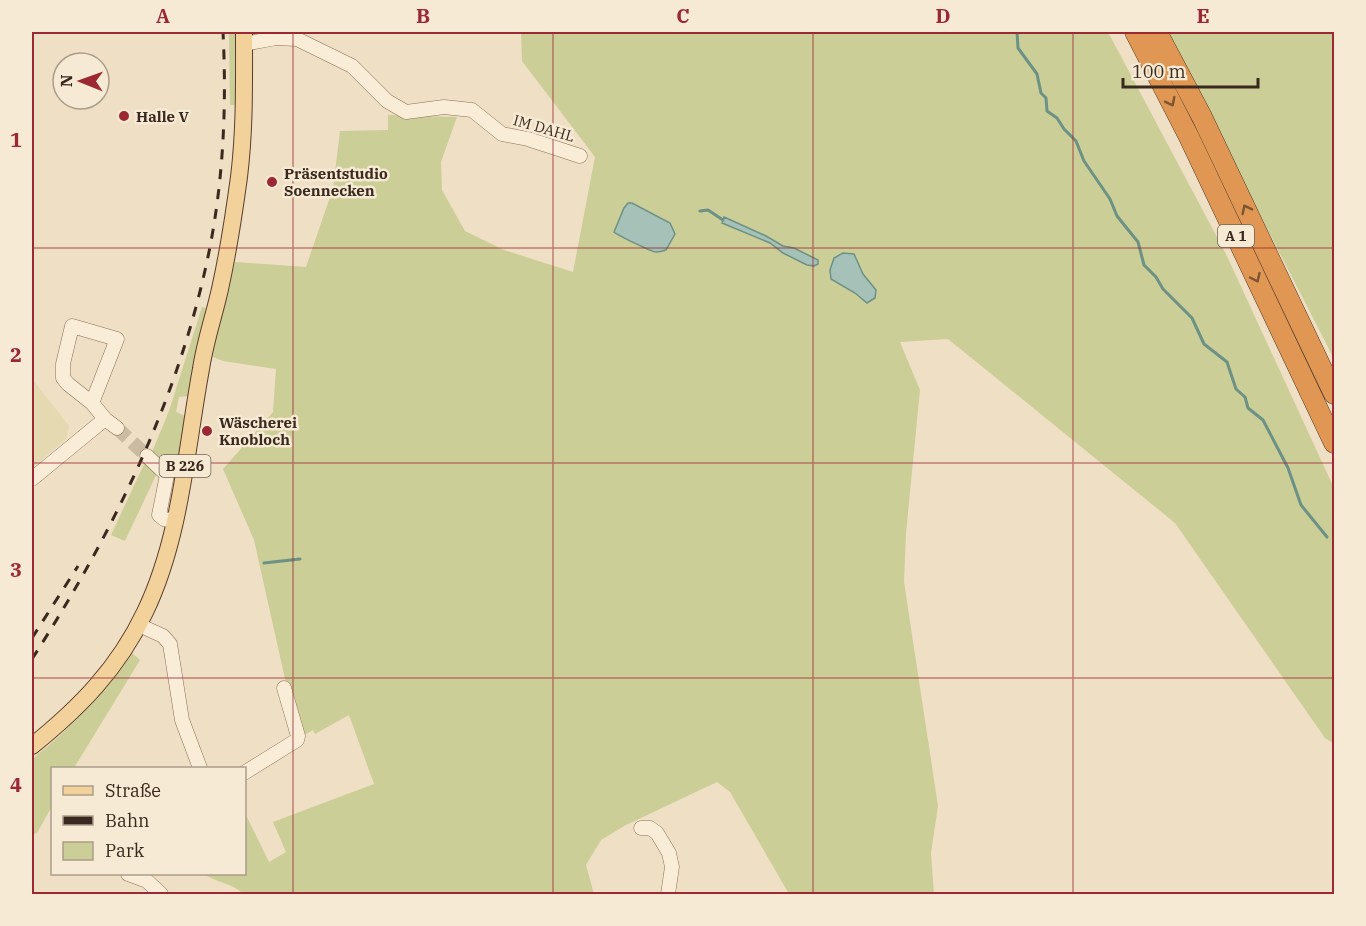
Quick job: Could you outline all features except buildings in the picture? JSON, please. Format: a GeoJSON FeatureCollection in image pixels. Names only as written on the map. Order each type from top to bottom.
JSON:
{"type":"FeatureCollection","features":[{"type":"Feature","properties":{"kind":"highway","name":"A 1"},"geometry":{"type":"LineString","coordinates":[[1135,32],[1189,137],[1335,443]]}},
{"type":"Feature","properties":{"kind":"highway","name":"A 1"},"geometry":{"type":"LineString","coordinates":[[1157,32],[1202,117],[1335,394]]}},
{"type":"Feature","properties":{"kind":"main road","name":"B 226"},"geometry":{"type":"LineString","coordinates":[[32,746],[89,696],[121,654],[138,625],[161,571],[175,521],[201,366],[217,302],[239,176],[244,38]]}},
{"type":"Feature","properties":{"kind":"street","name":"IM DAHL"},"geometry":{"type":"LineString","coordinates":[[244,38],[297,39],[352,66],[387,101],[406,112],[444,107],[472,110],[502,134],[528,139],[580,156]]}},
{"type":"Feature","properties":{"kind":"street"},"geometry":{"type":"LineString","coordinates":[[92,403],[117,339],[72,326],[63,364],[63,378],[117,428]]}},
{"type":"Feature","properties":{"kind":"street"},"geometry":{"type":"LineString","coordinates":[[32,479],[105,419]]}},
{"type":"Feature","properties":{"kind":"street"},"geometry":{"type":"LineString","coordinates":[[147,456],[166,475],[159,515],[164,519],[175,521]]}},
{"type":"Feature","properties":{"kind":"street"},"geometry":{"type":"LineString","coordinates":[[138,625],[163,636],[171,644],[182,720],[200,767]]}},
{"type":"Feature","properties":{"kind":"street"},"geometry":{"type":"LineString","coordinates":[[246,772],[297,740],[298,736],[284,688]]}},
{"type":"Feature","properties":{"kind":"street"},"geometry":{"type":"LineString","coordinates":[[642,828],[650,828],[657,833],[669,853],[672,867],[668,894]]}},
{"type":"Feature","properties":{"kind":"street"},"geometry":{"type":"LineString","coordinates":[[133,875],[147,881],[161,894]]}},
{"type":"Feature","properties":{"kind":"shaded area"},"geometry":{"type":"Polygon","coordinates":[[[32,346],[34,350],[33,380],[69,426],[66,439],[32,468],[32,346]]]}},
{"type":"Feature","properties":{"kind":"green space"},"geometry":{"type":"Polygon","coordinates":[[[229,32],[235,32],[235,105],[230,105],[229,32]]]}},
{"type":"Feature","properties":{"kind":"green space"},"geometry":{"type":"Polygon","coordinates":[[[521,32],[1108,32],[1226,254],[1334,488],[1334,744],[1325,738],[1175,523],[948,339],[900,342],[920,390],[906,533],[904,582],[938,806],[931,853],[934,894],[789,894],[730,792],[717,782],[626,825],[601,840],[586,865],[594,894],[243,894],[206,875],[246,875],[247,817],[269,862],[286,852],[273,822],[374,784],[349,715],[315,734],[313,730],[303,736],[292,710],[254,540],[223,469],[273,412],[276,369],[223,361],[213,357],[209,367],[235,262],[306,267],[333,188],[340,131],[388,130],[388,115],[457,117],[441,162],[442,190],[465,231],[504,250],[573,272],[595,157],[522,61],[521,32]]]}},
{"type":"Feature","properties":{"kind":"green space"},"geometry":{"type":"Polygon","coordinates":[[[1166,32],[1334,32],[1334,360],[1329,349],[1166,32]]]}},
{"type":"Feature","properties":{"kind":"green space"},"geometry":{"type":"Polygon","coordinates":[[[202,307],[206,308],[188,396],[179,397],[176,412],[185,416],[177,481],[173,480],[171,470],[152,452],[169,411],[202,307]]]}},
{"type":"Feature","properties":{"kind":"green space"},"geometry":{"type":"Polygon","coordinates":[[[146,460],[158,471],[125,541],[111,535],[146,460]]]}},
{"type":"Feature","properties":{"kind":"green space"},"geometry":{"type":"Polygon","coordinates":[[[132,653],[140,660],[75,767],[51,767],[51,808],[37,833],[32,835],[32,759],[85,710],[132,653]]]}},
{"type":"Feature","properties":{"kind":"water"},"geometry":{"type":"Polygon","coordinates":[[[628,203],[670,223],[675,234],[666,250],[653,251],[614,232],[628,203]]]}},
{"type":"Feature","properties":{"kind":"water"},"geometry":{"type":"Polygon","coordinates":[[[724,217],[783,246],[794,248],[818,260],[818,264],[807,265],[783,253],[770,243],[722,223],[724,217]]]}},
{"type":"Feature","properties":{"kind":"water"},"geometry":{"type":"Polygon","coordinates":[[[843,253],[854,254],[863,274],[876,290],[875,298],[867,303],[831,279],[830,270],[834,258],[843,253]]]}},
{"type":"Feature","properties":{"kind":"waterway"},"geometry":{"type":"LineString","coordinates":[[1017,32],[1018,48],[1037,74],[1041,93],[1046,98],[1047,111],[1057,118],[1076,141],[1084,161],[1110,199],[1117,216],[1138,242],[1144,265],[1156,277],[1163,289],[1192,318],[1204,344],[1227,362],[1236,389],[1245,397],[1248,408],[1263,420],[1288,468],[1301,505],[1327,537]]}},
{"type":"Feature","properties":{"kind":"waterway"},"geometry":{"type":"LineString","coordinates":[[700,211],[708,210],[723,220]]}},
{"type":"Feature","properties":{"kind":"waterway"},"geometry":{"type":"LineString","coordinates":[[264,563],[300,559]]}},
{"type":"Feature","properties":{"kind":"tunnel"},"geometry":{"type":"LineString","coordinates":[[117,428],[147,456]]}},
{"type":"Feature","properties":{"kind":"railway"},"geometry":{"type":"LineString","coordinates":[[32,659],[88,566],[137,470],[177,370],[193,318],[212,237],[220,179],[224,120],[223,32]]}},
{"type":"Feature","properties":{"kind":"railway"},"geometry":{"type":"LineString","coordinates":[[32,638],[78,566]]}},
{"type":"Feature","properties":{"kind":"place","name":"Halle V"},"geometry":{"type":"Point","coordinates":[124,116]}},
{"type":"Feature","properties":{"kind":"place","name":"Präsentstudio Soennecken"},"geometry":{"type":"Point","coordinates":[272,182]}},
{"type":"Feature","properties":{"kind":"place","name":"Wäscherei Knobloch"},"geometry":{"type":"Point","coordinates":[207,431]}}]}
